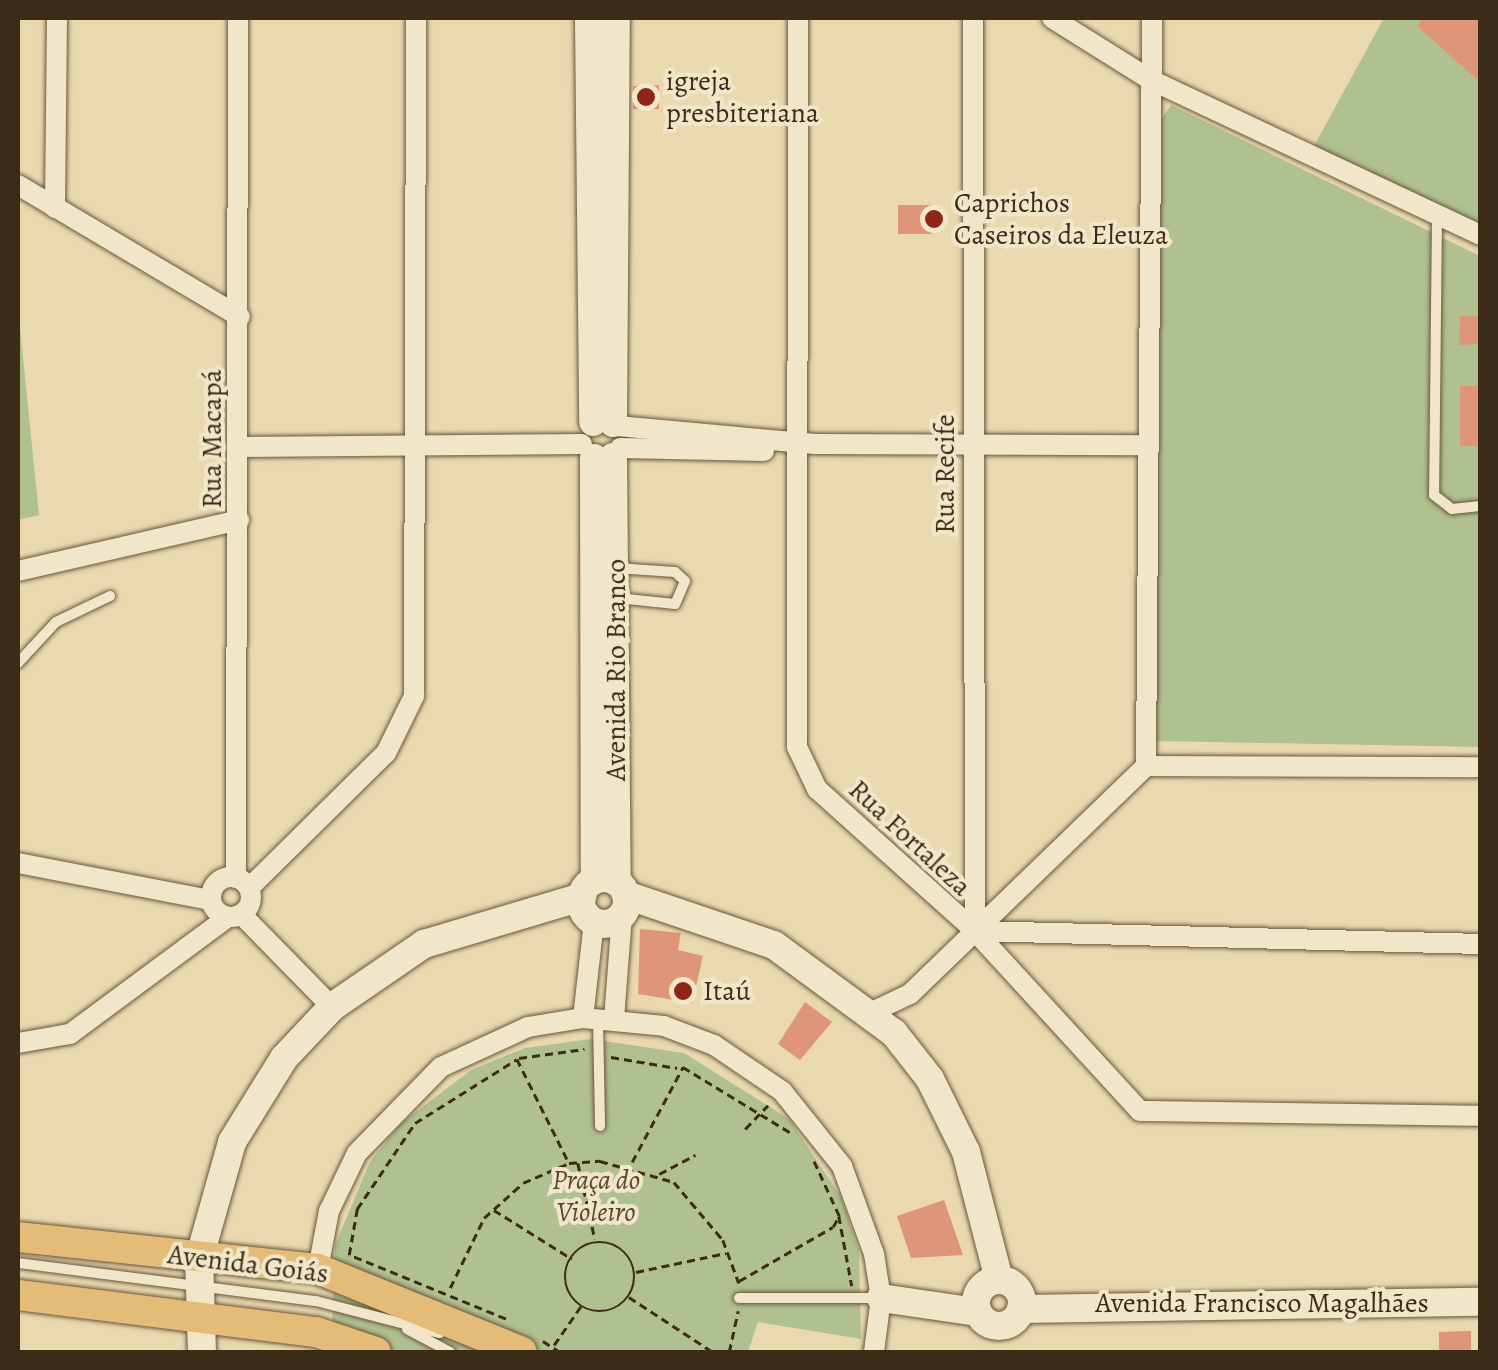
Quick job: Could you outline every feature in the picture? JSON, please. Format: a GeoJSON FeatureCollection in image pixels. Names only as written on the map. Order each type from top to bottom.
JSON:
{"type":"FeatureCollection","features":[{"type":"Feature","properties":{"kind":"main road","name":"Avenida Goiás"},"geometry":{"type":"LineString","coordinates":[[18,1237],[199,1271],[318,1269],[526,1339]]}},
{"type":"Feature","properties":{"kind":"main road"},"geometry":{"type":"LineString","coordinates":[[18,1296],[196,1316],[376,1352]]}},
{"type":"Feature","properties":{"kind":"street"},"geometry":{"type":"LineString","coordinates":[[55,208],[56,18]]}},
{"type":"Feature","properties":{"kind":"street","name":"Rua Macapá"},"geometry":{"type":"LineString","coordinates":[[228,893],[241,446],[238,18]]}},
{"type":"Feature","properties":{"kind":"street"},"geometry":{"type":"LineString","coordinates":[[18,1042],[70,1034],[204,930],[228,893],[262,870],[405,726],[414,696],[416,18]]}},
{"type":"Feature","properties":{"kind":"street","name":"Avenida Rio Branco"},"geometry":{"type":"LineString","coordinates":[[589,18],[604,440],[606,899],[598,1018]]}},
{"type":"Feature","properties":{"kind":"street","name":"Avenida Rio Branco"},"geometry":{"type":"LineString","coordinates":[[598,1018],[616,598],[604,440],[616,18]]}},
{"type":"Feature","properties":{"kind":"street","name":"Rua Fortaleza"},"geometry":{"type":"LineString","coordinates":[[798,18],[802,445],[797,747],[817,789],[976,931],[1124,1097],[1158,1118],[1480,1116]]}},
{"type":"Feature","properties":{"kind":"street","name":"Rua Recife"},"geometry":{"type":"LineString","coordinates":[[973,18],[976,931]]}},
{"type":"Feature","properties":{"kind":"street"},"geometry":{"type":"LineString","coordinates":[[1052,18],[1152,80],[1480,236]]}},
{"type":"Feature","properties":{"kind":"street"},"geometry":{"type":"LineString","coordinates":[[1146,766],[1152,18]]}},
{"type":"Feature","properties":{"kind":"street"},"geometry":{"type":"LineString","coordinates":[[18,186],[240,317]]}},
{"type":"Feature","properties":{"kind":"street"},"geometry":{"type":"LineString","coordinates":[[241,446],[651,438],[802,445],[1149,444]]}},
{"type":"Feature","properties":{"kind":"street"},"geometry":{"type":"LineString","coordinates":[[18,571],[239,520]]}},
{"type":"Feature","properties":{"kind":"street"},"geometry":{"type":"LineString","coordinates":[[872,1012],[910,994],[1146,766],[1480,768]]}},
{"type":"Feature","properties":{"kind":"street"},"geometry":{"type":"LineString","coordinates":[[18,862],[228,893],[332,1007]]}},
{"type":"Feature","properties":{"kind":"street"},"geometry":{"type":"LineString","coordinates":[[202,1352],[196,1316],[199,1271],[232,1142],[284,1058],[332,1007],[424,944],[606,899],[774,945],[872,1012],[894,1032],[930,1079],[966,1152],[1003,1309]]}},
{"type":"Feature","properties":{"kind":"street"},"geometry":{"type":"LineString","coordinates":[[976,931],[1480,944]]}},
{"type":"Feature","properties":{"kind":"street"},"geometry":{"type":"LineString","coordinates":[[894,1032],[910,994]]}},
{"type":"Feature","properties":{"kind":"street"},"geometry":{"type":"LineString","coordinates":[[318,1269],[339,1184],[402,1099],[480,1044],[598,1018],[714,1045],[782,1091],[842,1166],[874,1352]]}},
{"type":"Feature","properties":{"kind":"street","name":"Avenida Francisco Magalhães"},"geometry":{"type":"LineString","coordinates":[[867,1298],[1003,1309],[1480,1302]]}},
{"type":"Feature","properties":{"kind":"lane"},"geometry":{"type":"LineString","coordinates":[[1437,216],[1434,495],[1452,510],[1480,506]]}},
{"type":"Feature","properties":{"kind":"lane"},"geometry":{"type":"LineString","coordinates":[[616,568],[675,572],[686,598],[616,598]]}},
{"type":"Feature","properties":{"kind":"lane"},"geometry":{"type":"LineString","coordinates":[[18,663],[56,622],[110,596]]}},
{"type":"Feature","properties":{"kind":"lane"},"geometry":{"type":"LineString","coordinates":[[598,1018],[600,1126]]}},
{"type":"Feature","properties":{"kind":"lane"},"geometry":{"type":"LineString","coordinates":[[18,1263],[199,1271],[384,1317],[496,1352]]}},
{"type":"Feature","properties":{"kind":"lane"},"geometry":{"type":"LineString","coordinates":[[739,1298],[867,1298]]}},
{"type":"Feature","properties":{"kind":"lane"},"geometry":{"type":"LineString","coordinates":[[384,1317],[450,1352]]}},
{"type":"Feature","properties":{"kind":"path"},"geometry":{"type":"LineString","coordinates":[[560,1352],[553,1346],[526,1339],[450,1290],[349,1255],[357,1210],[416,1123],[517,1059],[569,1163]]}},
{"type":"Feature","properties":{"kind":"path"},"geometry":{"type":"LineString","coordinates":[[632,1164],[678,1068],[763,1110],[792,1135]]}},
{"type":"Feature","properties":{"kind":"path"},"geometry":{"type":"LineString","coordinates":[[745,1130],[782,1091]]}},
{"type":"Feature","properties":{"kind":"path"},"geometry":{"type":"LineString","coordinates":[[807,1147],[839,1216],[867,1298]]}},
{"type":"Feature","properties":{"kind":"path"},"geometry":{"type":"LineString","coordinates":[[658,1175],[695,1155]]}},
{"type":"Feature","properties":{"kind":"path"},"geometry":{"type":"LineString","coordinates":[[577,1162],[596,1242]]}},
{"type":"Feature","properties":{"kind":"path"},"geometry":{"type":"LineString","coordinates":[[450,1290],[493,1209],[569,1163],[632,1164],[658,1175],[701,1208],[728,1253],[738,1281],[739,1298],[730,1352]]}},
{"type":"Feature","properties":{"kind":"path"},"geometry":{"type":"LineString","coordinates":[[493,1209],[572,1259]]}},
{"type":"Feature","properties":{"kind":"path"},"geometry":{"type":"LineString","coordinates":[[738,1281],[824,1235],[839,1216]]}},
{"type":"Feature","properties":{"kind":"path"},"geometry":{"type":"LineString","coordinates":[[596,1242],[630,1256],[634,1272],[628,1296],[594,1313],[582,1305],[563,1274],[572,1259],[596,1242]]}},
{"type":"Feature","properties":{"kind":"path"},"geometry":{"type":"LineString","coordinates":[[634,1272],[728,1253]]}},
{"type":"Feature","properties":{"kind":"path"},"geometry":{"type":"LineString","coordinates":[[628,1296],[713,1352]]}},
{"type":"Feature","properties":{"kind":"path"},"geometry":{"type":"LineString","coordinates":[[553,1346],[582,1305]]}},
{"type":"Feature","properties":{"kind":"green space"},"geometry":{"type":"Polygon","coordinates":[[[1384,18],[1480,18],[1480,224],[1314,146],[1384,18]]]}},
{"type":"Feature","properties":{"kind":"green space"},"geometry":{"type":"Polygon","coordinates":[[[1171,105],[1480,256],[1480,747],[1155,741],[1160,121],[1171,105]]]}},
{"type":"Feature","properties":{"kind":"green space"},"geometry":{"type":"Polygon","coordinates":[[[18,308],[39,515],[18,520],[18,308]]]}},
{"type":"Feature","properties":{"kind":"green space","name":"Praça do Violeiro"},"geometry":{"type":"Polygon","coordinates":[[[591,1039],[684,1053],[789,1119],[841,1197],[859,1252],[861,1339],[758,1322],[748,1352],[331,1352],[335,1245],[370,1162],[400,1124],[471,1070],[525,1048],[591,1039]]]}},
{"type":"Feature","properties":{"kind":"building"},"geometry":{"type":"Polygon","coordinates":[[[1424,18],[1480,18],[1480,82],[1417,26],[1424,18]]]}},
{"type":"Feature","properties":{"kind":"building","name":"igreja presbiteriana"},"geometry":{"type":"Polygon","coordinates":[[[659,85],[659,109],[633,109],[633,86],[659,85]]]}},
{"type":"Feature","properties":{"kind":"building"},"geometry":{"type":"Polygon","coordinates":[[[898,205],[932,205],[932,234],[898,234],[898,205]]]}},
{"type":"Feature","properties":{"kind":"building"},"geometry":{"type":"Polygon","coordinates":[[[1460,316],[1480,316],[1480,344],[1459,345],[1460,316]]]}},
{"type":"Feature","properties":{"kind":"building"},"geometry":{"type":"Polygon","coordinates":[[[1460,386],[1480,386],[1480,446],[1460,446],[1460,386]]]}},
{"type":"Feature","properties":{"kind":"building"},"geometry":{"type":"Polygon","coordinates":[[[640,929],[681,933],[678,950],[703,956],[692,1003],[638,994],[640,929]]]}},
{"type":"Feature","properties":{"kind":"building"},"geometry":{"type":"Polygon","coordinates":[[[805,1002],[832,1022],[800,1060],[778,1044],[805,1002]]]}},
{"type":"Feature","properties":{"kind":"building"},"geometry":{"type":"Polygon","coordinates":[[[944,1200],[963,1255],[911,1258],[897,1216],[944,1200]]]}},
{"type":"Feature","properties":{"kind":"building"},"geometry":{"type":"Polygon","coordinates":[[[1471,1331],[1471,1352],[1439,1352],[1439,1332],[1471,1331]]]}},
{"type":"Feature","properties":{"kind":"place","name":"igreja presbiteriana"},"geometry":{"type":"Point","coordinates":[646,97]}},
{"type":"Feature","properties":{"kind":"place","name":"Caprichos Caseiros da Eleuza"},"geometry":{"type":"Point","coordinates":[934,219]}},
{"type":"Feature","properties":{"kind":"place","name":"Itaú"},"geometry":{"type":"Point","coordinates":[683,991]}}]}
